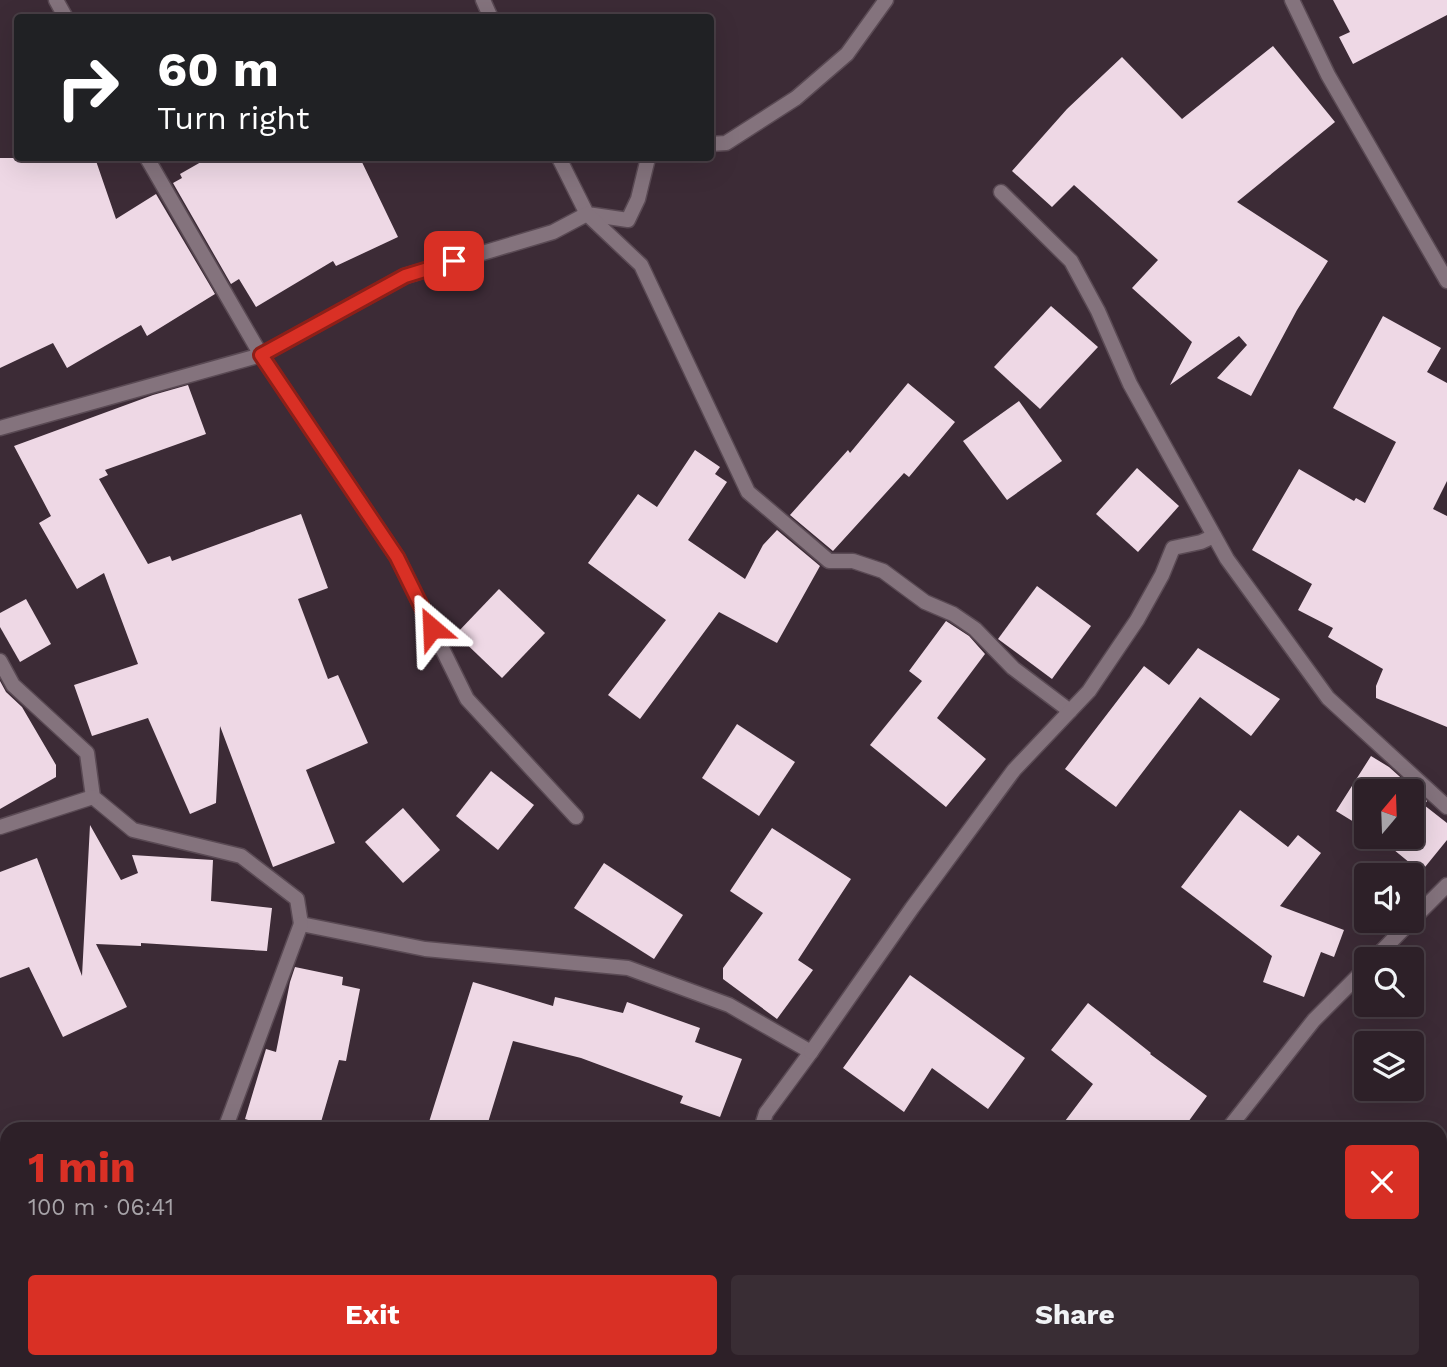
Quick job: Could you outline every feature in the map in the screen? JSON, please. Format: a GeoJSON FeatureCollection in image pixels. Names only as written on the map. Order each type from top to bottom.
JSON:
{"type":"FeatureCollection","features":[{"type":"Feature","properties":{"kind":"street"},"geometry":{"type":"LineString","coordinates":[[714,144],[726,144],[796,98],[847,54],[886,0]]}},
{"type":"Feature","properties":{"kind":"street"},"geometry":{"type":"LineString","coordinates":[[1292,0],[1328,75],[1447,281]]}},
{"type":"Feature","properties":{"kind":"street"},"geometry":{"type":"LineString","coordinates":[[149,161],[261,355],[397,557],[467,699],[576,817]]}},
{"type":"Feature","properties":{"kind":"street"},"geometry":{"type":"LineString","coordinates":[[560,161],[587,214],[641,265],[748,492],[829,561],[853,561],[883,571],[925,602],[964,621],[1013,668],[1070,711]]}},
{"type":"Feature","properties":{"kind":"street"},"geometry":{"type":"LineString","coordinates":[[0,428],[261,355],[405,276],[553,232],[587,214],[628,220],[638,199],[647,161]]}},
{"type":"Feature","properties":{"kind":"street"},"geometry":{"type":"LineString","coordinates":[[1001,192],[1071,261],[1098,311],[1130,384],[1227,559],[1328,698],[1447,807]]}},
{"type":"Feature","properties":{"kind":"street"},"geometry":{"type":"LineString","coordinates":[[763,1122],[766,1113],[912,908],[1014,770],[1089,691],[1137,620],[1162,575],[1173,548],[1201,542],[1214,536]]}},
{"type":"Feature","properties":{"kind":"street"},"geometry":{"type":"LineString","coordinates":[[0,661],[13,685],[87,754],[93,797],[133,830],[241,856],[297,899],[301,924],[228,1122]]}},
{"type":"Feature","properties":{"kind":"street"},"geometry":{"type":"LineString","coordinates":[[0,827],[93,797]]}},
{"type":"Feature","properties":{"kind":"street"},"geometry":{"type":"LineString","coordinates":[[1424,908],[1447,885]]}},
{"type":"Feature","properties":{"kind":"street"},"geometry":{"type":"LineString","coordinates":[[301,924],[425,949],[628,968],[729,1005],[811,1052]]}},
{"type":"Feature","properties":{"kind":"street"},"geometry":{"type":"LineString","coordinates":[[1386,947],[1399,933]]}},
{"type":"Feature","properties":{"kind":"street"},"geometry":{"type":"LineString","coordinates":[[1234,1122],[1314,1020],[1354,980]]}},
{"type":"Feature","properties":{"kind":"building"},"geometry":{"type":"Polygon","coordinates":[[[1333,0],[1447,0],[1447,15],[1353,64],[1339,37],[1350,32],[1333,0]]]}},
{"type":"Feature","properties":{"kind":"building"},"geometry":{"type":"Polygon","coordinates":[[[1273,46],[1335,122],[1237,202],[1328,261],[1297,310],[1251,396],[1217,378],[1247,345],[1239,336],[1170,385],[1192,342],[1132,288],[1158,260],[1074,185],[1052,207],[1012,171],[1067,109],[1122,57],[1182,119],[1273,46]]]}},
{"type":"Feature","properties":{"kind":"building"},"geometry":{"type":"Polygon","coordinates":[[[0,158],[14,158],[14,161],[96,161],[116,219],[156,194],[215,294],[147,336],[141,325],[67,368],[53,343],[0,368],[0,158]]]}},
{"type":"Feature","properties":{"kind":"building"},"geometry":{"type":"Polygon","coordinates":[[[203,161],[361,161],[398,237],[336,266],[333,261],[256,307],[239,279],[231,284],[173,183],[182,178],[180,174],[203,161]]]}},
{"type":"Feature","properties":{"kind":"building"},"geometry":{"type":"Polygon","coordinates":[[[1051,306],[1098,347],[1040,409],[994,367],[1051,306]]]}},
{"type":"Feature","properties":{"kind":"building"},"geometry":{"type":"Polygon","coordinates":[[[1383,316],[1441,348],[1427,372],[1447,383],[1447,481],[1433,509],[1447,516],[1447,727],[1376,698],[1376,686],[1383,669],[1328,637],[1333,628],[1298,610],[1312,584],[1252,550],[1299,469],[1354,501],[1356,498],[1365,503],[1396,442],[1333,408],[1383,316]]]}},
{"type":"Feature","properties":{"kind":"building"},"geometry":{"type":"Polygon","coordinates":[[[908,383],[955,422],[909,477],[904,473],[833,551],[790,515],[848,450],[850,453],[908,383]]]}},
{"type":"Feature","properties":{"kind":"building"},"geometry":{"type":"Polygon","coordinates":[[[188,385],[206,434],[105,470],[108,475],[99,479],[148,564],[170,556],[172,561],[301,514],[328,588],[298,599],[328,679],[338,675],[368,743],[306,770],[335,843],[273,867],[220,726],[216,803],[190,814],[148,718],[92,736],[74,685],[138,664],[104,573],[77,589],[39,523],[51,516],[14,446],[153,395],[188,385]]]}},
{"type":"Feature","properties":{"kind":"building"},"geometry":{"type":"Polygon","coordinates":[[[1019,401],[1062,461],[1007,500],[963,441],[1019,401]]]}},
{"type":"Feature","properties":{"kind":"building"},"geometry":{"type":"Polygon","coordinates":[[[695,450],[720,467],[715,474],[727,482],[688,540],[745,579],[763,545],[777,530],[820,566],[777,643],[719,612],[640,719],[608,695],[666,620],[588,563],[638,494],[657,507],[695,450]]]}},
{"type":"Feature","properties":{"kind":"building"},"geometry":{"type":"Polygon","coordinates":[[[1137,468],[1179,506],[1138,552],[1096,514],[1137,468]]]}},
{"type":"Feature","properties":{"kind":"building"},"geometry":{"type":"Polygon","coordinates":[[[1037,586],[1091,626],[1052,679],[998,639],[1037,586]]]}},
{"type":"Feature","properties":{"kind":"building"},"geometry":{"type":"Polygon","coordinates":[[[499,589],[545,633],[502,678],[456,634],[499,589]]]}},
{"type":"Feature","properties":{"kind":"building"},"geometry":{"type":"Polygon","coordinates":[[[26,599],[51,644],[20,662],[0,627],[0,613],[26,599]]]}},
{"type":"Feature","properties":{"kind":"building"},"geometry":{"type":"Polygon","coordinates":[[[946,621],[969,636],[985,654],[937,718],[986,759],[946,807],[870,745],[922,681],[909,671],[946,621]]]}},
{"type":"Feature","properties":{"kind":"building"},"geometry":{"type":"Polygon","coordinates":[[[1198,648],[1280,699],[1251,736],[1200,697],[1116,807],[1065,769],[1144,666],[1169,685],[1198,648]]]}},
{"type":"Feature","properties":{"kind":"building"},"geometry":{"type":"Polygon","coordinates":[[[0,681],[6,692],[22,707],[56,765],[56,777],[0,809],[0,681]]]}},
{"type":"Feature","properties":{"kind":"building"},"geometry":{"type":"Polygon","coordinates":[[[737,724],[795,762],[759,816],[702,778],[737,724]]]}},
{"type":"Feature","properties":{"kind":"building"},"geometry":{"type":"Polygon","coordinates":[[[1371,756],[1402,779],[1356,779],[1371,756]]]}},
{"type":"Feature","properties":{"kind":"building"},"geometry":{"type":"Polygon","coordinates":[[[491,771],[534,805],[498,850],[456,816],[491,771]]]}},
{"type":"Feature","properties":{"kind":"building"},"geometry":{"type":"Polygon","coordinates":[[[1354,783],[1354,822],[1336,811],[1354,783]]]}},
{"type":"Feature","properties":{"kind":"building"},"geometry":{"type":"Polygon","coordinates":[[[1424,805],[1447,823],[1447,840],[1424,868],[1424,863],[1410,863],[1393,849],[1424,849],[1424,805]]]}},
{"type":"Feature","properties":{"kind":"building"},"geometry":{"type":"Polygon","coordinates":[[[403,808],[440,850],[403,883],[365,842],[403,808]]]}},
{"type":"Feature","properties":{"kind":"building"},"geometry":{"type":"Polygon","coordinates":[[[1240,810],[1288,847],[1298,835],[1321,853],[1280,906],[1344,930],[1334,957],[1321,952],[1304,997],[1263,982],[1272,956],[1181,887],[1240,810]]]}},
{"type":"Feature","properties":{"kind":"building"},"geometry":{"type":"Polygon","coordinates":[[[90,825],[121,880],[138,873],[132,855],[213,860],[211,901],[272,908],[267,951],[141,943],[141,946],[96,944],[127,1007],[63,1037],[29,967],[0,978],[0,872],[37,858],[82,976],[90,825]]]}},
{"type":"Feature","properties":{"kind":"building"},"geometry":{"type":"Polygon","coordinates":[[[772,828],[851,879],[798,960],[813,970],[777,1019],[723,979],[723,968],[763,913],[730,891],[772,828]]]}},
{"type":"Feature","properties":{"kind":"building"},"geometry":{"type":"Polygon","coordinates":[[[604,863],[683,915],[654,959],[574,908],[604,863]]]}},
{"type":"Feature","properties":{"kind":"building"},"geometry":{"type":"Polygon","coordinates":[[[295,967],[343,977],[342,985],[360,989],[346,1061],[339,1060],[321,1122],[255,1122],[245,1119],[266,1049],[276,1052],[295,967]]]}},
{"type":"Feature","properties":{"kind":"building"},"geometry":{"type":"Polygon","coordinates":[[[910,975],[1025,1058],[988,1109],[932,1068],[904,1112],[843,1068],[910,975]]]}},
{"type":"Feature","properties":{"kind":"building"},"geometry":{"type":"Polygon","coordinates":[[[473,982],[553,1006],[555,997],[623,1013],[627,1002],[700,1028],[695,1042],[742,1059],[720,1117],[680,1103],[683,1096],[581,1058],[513,1041],[488,1122],[429,1122],[473,982]]]}},
{"type":"Feature","properties":{"kind":"building"},"geometry":{"type":"Polygon","coordinates":[[[1088,1003],[1207,1096],[1188,1122],[1064,1122],[1093,1084],[1051,1050],[1088,1003]]]}},
{"type":"Feature","properties":{"kind":"route"},"geometry":{"type":"LineString","coordinates":[[432,628],[397,557],[261,355],[405,276],[454,261]]}}]}
